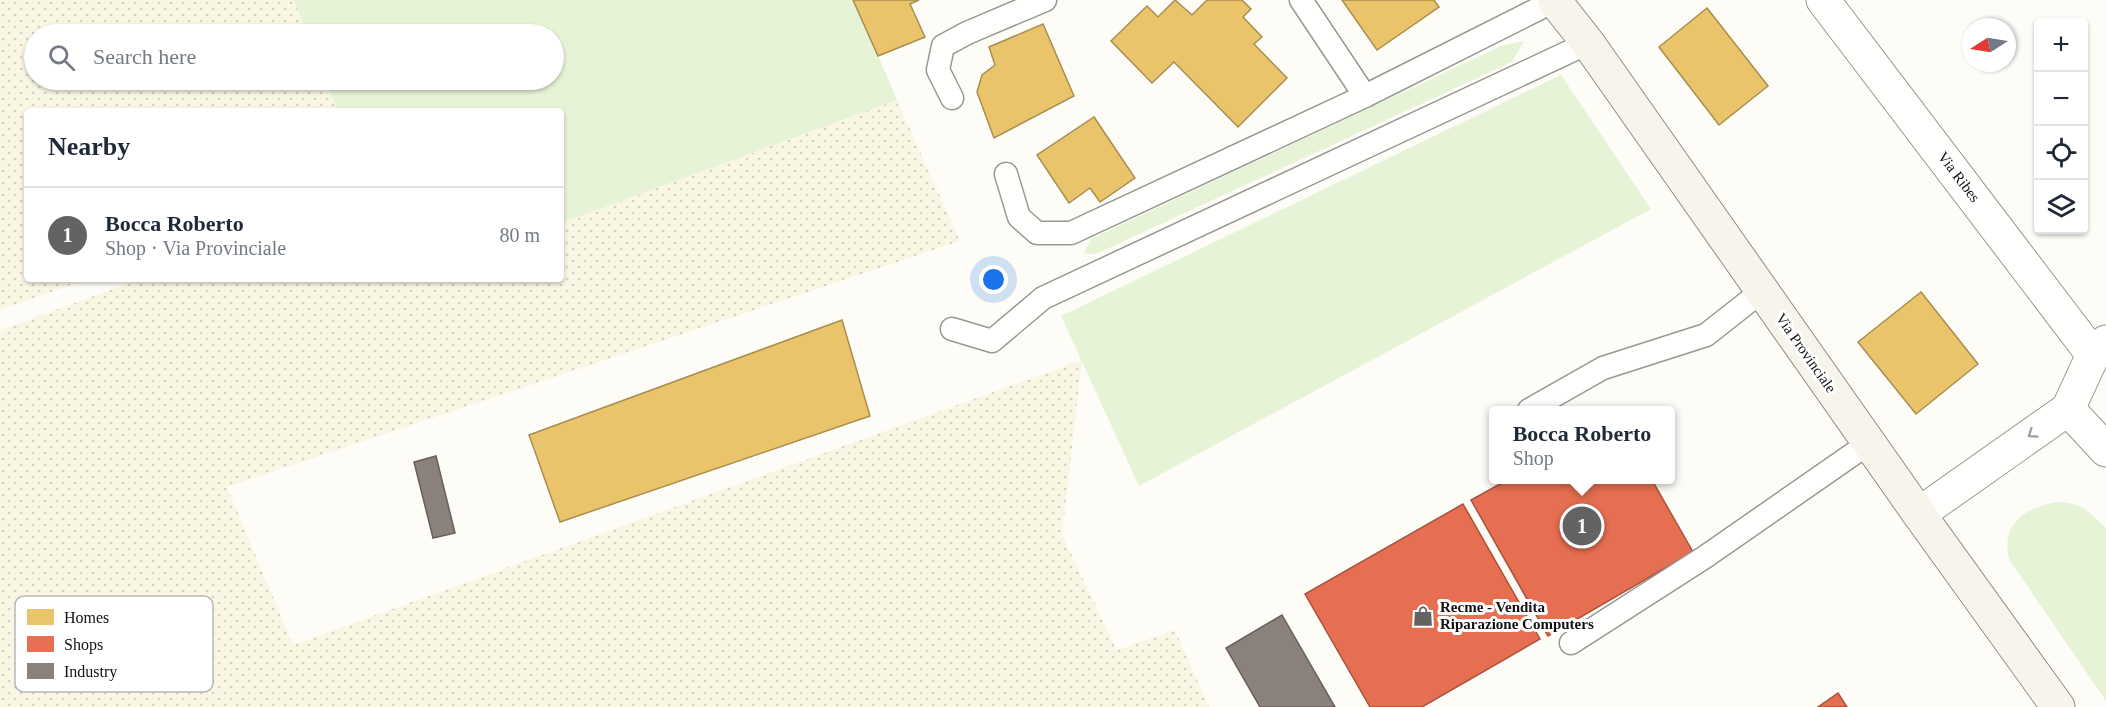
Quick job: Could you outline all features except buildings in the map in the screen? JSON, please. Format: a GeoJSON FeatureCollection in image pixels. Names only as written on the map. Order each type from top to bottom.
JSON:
{"type":"FeatureCollection","features":[{"type":"Feature","properties":{"kind":"main road","name":"Via Provinciale"},"geometry":{"type":"LineString","coordinates":[[1554,0],[1588,43],[1919,514],[2058,707]]}},
{"type":"Feature","properties":{"kind":"street","name":"Via Ribes"},"geometry":{"type":"LineString","coordinates":[[1823,0],[2099,348]]}},
{"type":"Feature","properties":{"kind":"street"},"geometry":{"type":"LineString","coordinates":[[1919,514],[2068,409],[2099,348]]}},
{"type":"Feature","properties":{"kind":"street"},"geometry":{"type":"LineString","coordinates":[[2068,409],[2106,450]]}},
{"type":"Feature","properties":{"kind":"lane"},"geometry":{"type":"LineString","coordinates":[[952,98],[938,70],[943,46],[967,33],[1045,0]]}},
{"type":"Feature","properties":{"kind":"lane"},"geometry":{"type":"LineString","coordinates":[[1302,0],[1365,96]]}},
{"type":"Feature","properties":{"kind":"lane"},"geometry":{"type":"LineString","coordinates":[[1006,174],[1019,217],[1037,233],[1071,233],[1365,96],[1554,0]]}},
{"type":"Feature","properties":{"kind":"lane"},"geometry":{"type":"LineString","coordinates":[[952,329],[992,341],[1043,298],[1588,43]]}},
{"type":"Feature","properties":{"kind":"lane"},"geometry":{"type":"LineString","coordinates":[[1538,406],[1603,368],[1706,335],[1762,291]]}},
{"type":"Feature","properties":{"kind":"lane"},"geometry":{"type":"LineString","coordinates":[[1571,643],[1705,557],[1869,443]]}},
{"type":"Feature","properties":{"kind":"shaded area"},"geometry":{"type":"Polygon","coordinates":[[[0,0],[294,0],[303,24],[24,24],[24,90],[329,90],[337,108],[24,108],[24,282],[79,282],[0,310],[0,0]]]}},
{"type":"Feature","properties":{"kind":"shaded area"},"geometry":{"type":"Polygon","coordinates":[[[897,100],[960,241],[227,487],[293,645],[1082,360],[1062,535],[1117,650],[1175,630],[1209,707],[0,707],[0,330],[133,282],[564,282],[564,222],[897,100]]]}},
{"type":"Feature","properties":{"kind":"green space"},"geometry":{"type":"Polygon","coordinates":[[[294,0],[854,0],[897,100],[564,222],[564,108],[337,108],[329,90],[564,90],[564,24],[303,24],[294,0]]]}},
{"type":"Feature","properties":{"kind":"green space"},"geometry":{"type":"Polygon","coordinates":[[[1524,41],[1512,62],[1096,254],[1084,253],[1091,239],[1501,46],[1524,41]]]}},
{"type":"Feature","properties":{"kind":"green space"},"geometry":{"type":"Polygon","coordinates":[[[1561,75],[1651,209],[1139,486],[1061,316],[1561,75]]]}},
{"type":"Feature","properties":{"kind":"green space"},"geometry":{"type":"Polygon","coordinates":[[[2057,502],[2079,506],[2106,528],[2106,701],[2009,559],[2007,547],[2009,536],[2018,519],[2035,508],[2057,502]]]}},
{"type":"Feature","properties":{"kind":"place","name":"Bocca Roberto"},"geometry":{"type":"Point","coordinates":[1582,526]}},
{"type":"Feature","properties":{"kind":"place","name":"Recme - Vendita Riparazione Computers"},"geometry":{"type":"Point","coordinates":[1423,616]}}]}
